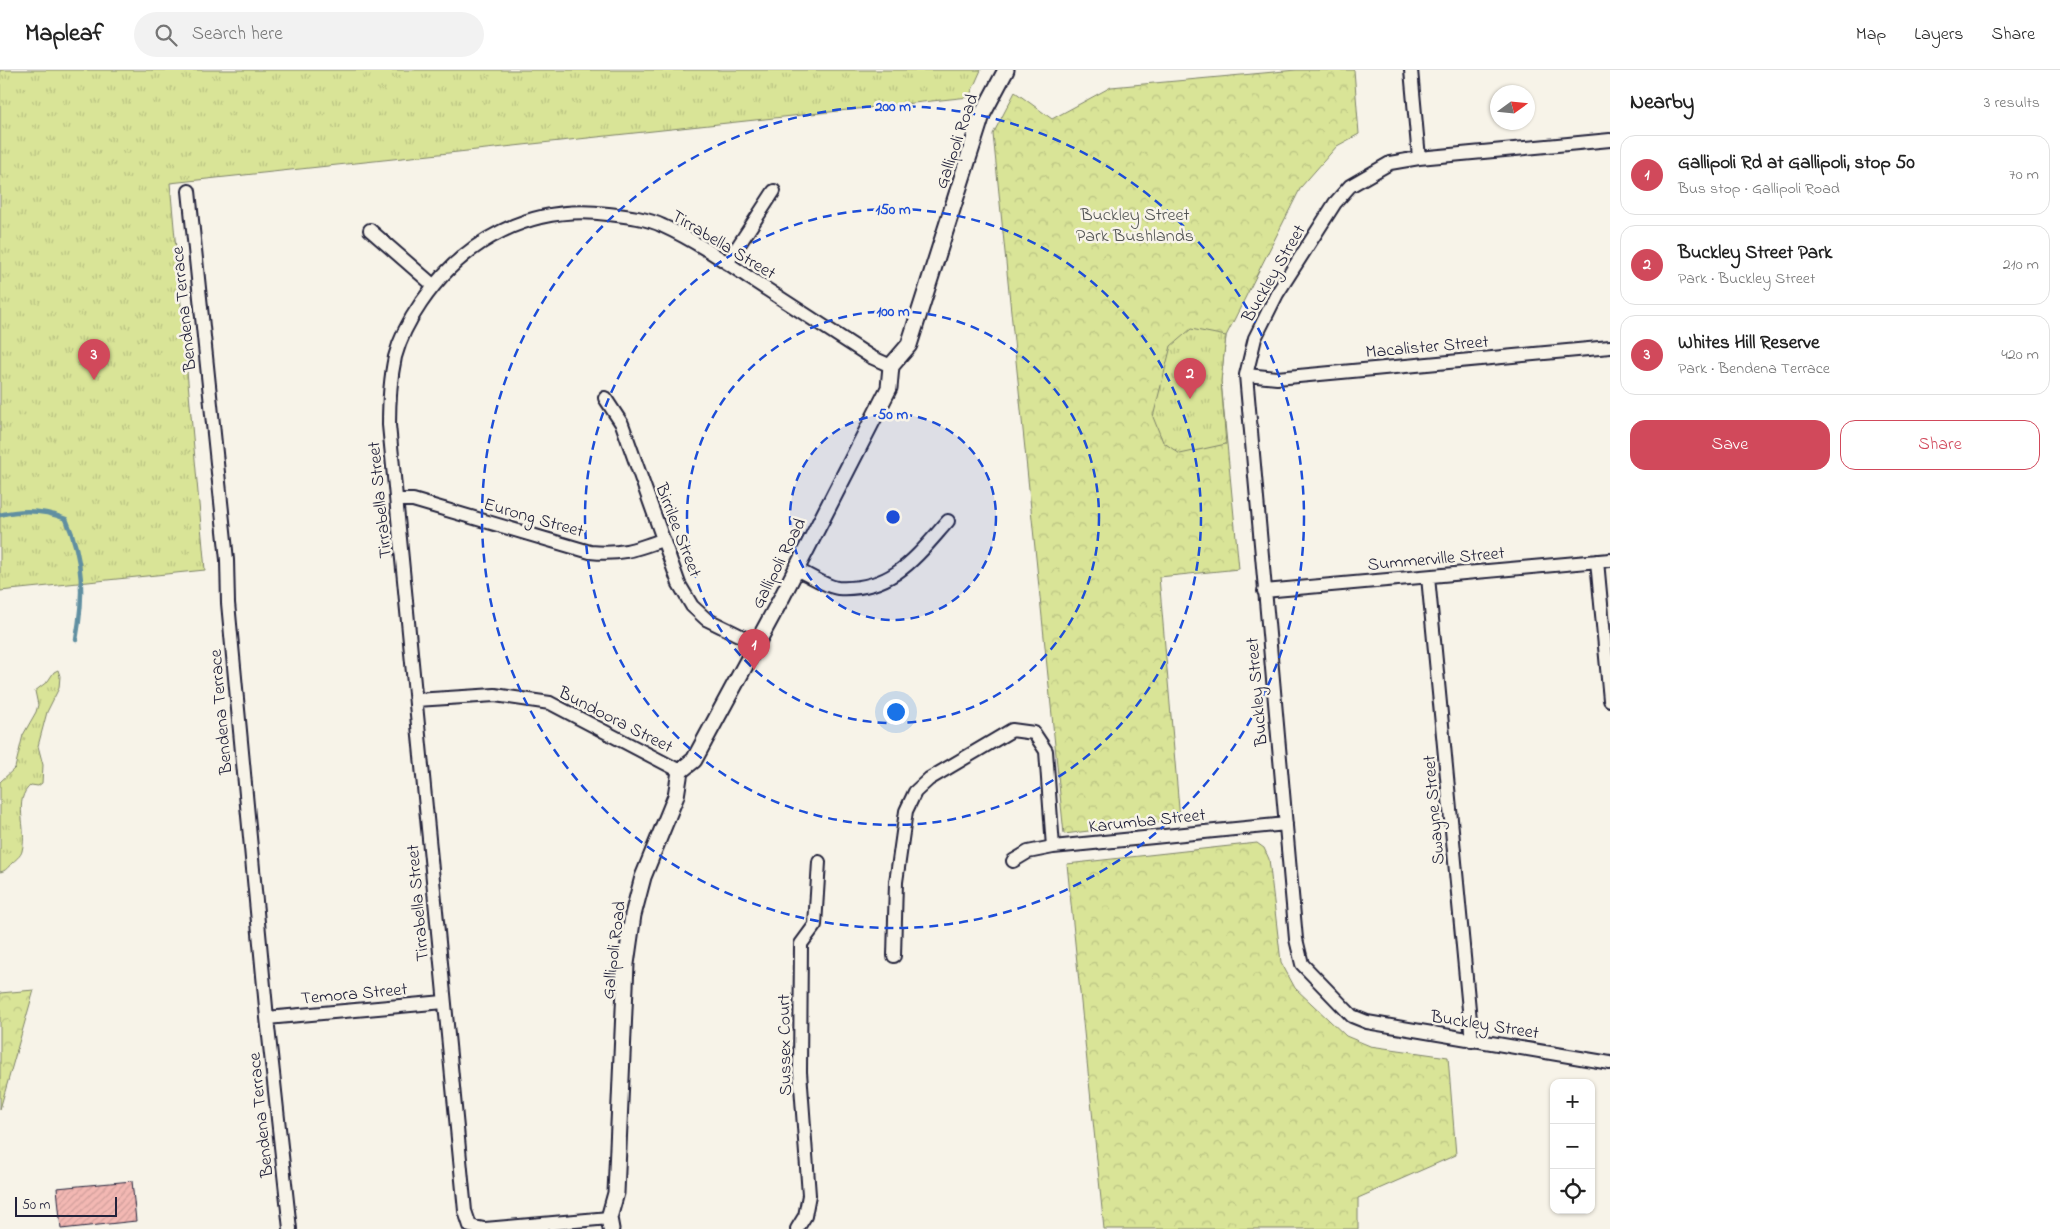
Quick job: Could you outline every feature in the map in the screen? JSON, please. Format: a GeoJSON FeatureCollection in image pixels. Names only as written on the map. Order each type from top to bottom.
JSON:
{"type":"FeatureCollection","features":[{"type":"Feature","properties":{"kind":"street","name":"Gallipoli Road"},"geometry":{"type":"LineString","coordinates":[[610,1223],[616,1192],[626,964],[633,915],[643,876],[676,796],[680,771],[694,760],[757,644],[889,388],[891,366],[909,345],[982,116],[1006,70]]}},
{"type":"Feature","properties":{"kind":"street"},"geometry":{"type":"LineString","coordinates":[[1411,70],[1419,158]]}},
{"type":"Feature","properties":{"kind":"street","name":"Buckley Street"},"geometry":{"type":"LineString","coordinates":[[1610,140],[1390,162],[1350,186],[1335,203],[1277,294],[1255,338],[1246,375],[1296,939],[1302,964],[1352,1016],[1366,1022],[1610,1063]]}},
{"type":"Feature","properties":{"kind":"street","name":"Bendena Terrace"},"geometry":{"type":"LineString","coordinates":[[189,191],[227,560],[228,604],[267,1018],[290,1229]]}},
{"type":"Feature","properties":{"kind":"street"},"geometry":{"type":"LineString","coordinates":[[727,263],[774,191]]}},
{"type":"Feature","properties":{"kind":"street","name":"Tirrabella Street"},"geometry":{"type":"LineString","coordinates":[[610,1223],[485,1229],[470,1226],[465,1211],[389,425],[389,394],[395,356],[411,318],[433,285],[455,261],[480,243],[514,225],[550,214],[585,211],[630,217],[662,225],[727,263],[871,357],[891,366]]}},
{"type":"Feature","properties":{"kind":"street"},"geometry":{"type":"LineString","coordinates":[[370,230],[433,285]]}},
{"type":"Feature","properties":{"kind":"street","name":"Macalister Street"},"geometry":{"type":"LineString","coordinates":[[1246,375],[1277,378],[1610,347]]}},
{"type":"Feature","properties":{"kind":"street","name":"Birrilee Street"},"geometry":{"type":"LineString","coordinates":[[605,398],[622,424],[662,540],[679,584],[692,606],[706,619],[757,644]]}},
{"type":"Feature","properties":{"kind":"street","name":"Eurong Street"},"geometry":{"type":"LineString","coordinates":[[397,500],[413,500],[590,552],[608,554],[626,552],[662,540]]}},
{"type":"Feature","properties":{"kind":"street"},"geometry":{"type":"LineString","coordinates":[[796,569],[837,588],[868,585],[892,576],[910,564],[948,521]]}},
{"type":"Feature","properties":{"kind":"street","name":"Summerville Street"},"geometry":{"type":"LineString","coordinates":[[1264,591],[1610,560]]}},
{"type":"Feature","properties":{"kind":"street"},"geometry":{"type":"LineString","coordinates":[[1596,561],[1610,700]]}},
{"type":"Feature","properties":{"kind":"street","name":"Swayne Street"},"geometry":{"type":"LineString","coordinates":[[1428,577],[1472,1040]]}},
{"type":"Feature","properties":{"kind":"street","name":"Bundoora Street"},"geometry":{"type":"LineString","coordinates":[[416,700],[495,695],[550,702],[680,771]]}},
{"type":"Feature","properties":{"kind":"street"},"geometry":{"type":"LineString","coordinates":[[894,956],[896,882],[906,811],[915,792],[929,779],[1012,730],[1034,733],[1046,751],[1053,847]]}},
{"type":"Feature","properties":{"kind":"street","name":"Karumba Street"},"geometry":{"type":"LineString","coordinates":[[1013,861],[1028,852],[1053,847],[1286,824]]}},
{"type":"Feature","properties":{"kind":"street","name":"Sussex Court"},"geometry":{"type":"LineString","coordinates":[[797,1229],[805,1216],[809,1195],[800,1072],[801,944],[814,925],[819,862]]}},
{"type":"Feature","properties":{"kind":"street","name":"Temora Street"},"geometry":{"type":"LineString","coordinates":[[267,1018],[444,1002]]}},
{"type":"Feature","properties":{"kind":"green space"},"geometry":{"type":"Polygon","coordinates":[[[0,70],[981,70],[969,97],[170,183],[205,570],[0,591],[0,70]]]}},
{"type":"Feature","properties":{"kind":"green space","name":"Buckley Street Park Bushlands"},"geometry":{"type":"Polygon","coordinates":[[[1296,70],[1354,70],[1359,134],[1337,146],[1301,187],[1226,336],[1221,381],[1239,569],[1159,577],[1180,820],[1064,834],[993,134],[1015,92],[1052,119],[1111,87],[1296,70]]]}},
{"type":"Feature","properties":{"kind":"green space"},"geometry":{"type":"Polygon","coordinates":[[[1191,329],[1226,336],[1221,381],[1226,444],[1180,454],[1163,442],[1153,417],[1171,346],[1191,329]]]}},
{"type":"Feature","properties":{"kind":"green space"},"geometry":{"type":"Polygon","coordinates":[[[58,670],[60,676],[59,688],[47,712],[38,746],[43,765],[42,783],[38,786],[31,785],[25,791],[21,806],[22,851],[7,869],[0,872],[0,782],[15,768],[23,735],[38,705],[35,691],[58,670]]]}},
{"type":"Feature","properties":{"kind":"green space"},"geometry":{"type":"Polygon","coordinates":[[[1257,843],[1264,848],[1269,859],[1281,962],[1295,988],[1346,1036],[1370,1046],[1448,1057],[1456,1155],[1358,1198],[1358,1229],[1104,1229],[1067,864],[1257,843]]]}},
{"type":"Feature","properties":{"kind":"green space"},"geometry":{"type":"Polygon","coordinates":[[[34,990],[0,1109],[0,993],[34,990]]]}},
{"type":"Feature","properties":{"kind":"building"},"geometry":{"type":"Polygon","coordinates":[[[132,1181],[136,1221],[61,1229],[57,1188],[132,1181]]]}},
{"type":"Feature","properties":{"kind":"waterway"},"geometry":{"type":"LineString","coordinates":[[0,515],[33,511],[66,519],[76,549],[81,578],[79,624],[76,640]]}},
{"type":"Feature","properties":{"kind":"place","name":"Whites Hill Reserve"},"geometry":{"type":"Point","coordinates":[94,380]}},
{"type":"Feature","properties":{"kind":"place","name":"Buckley Street Park"},"geometry":{"type":"Point","coordinates":[1190,399]}},
{"type":"Feature","properties":{"kind":"place","name":"Gallipoli Rd at Gallipoli, stop 50"},"geometry":{"type":"Point","coordinates":[754,670]}}]}
